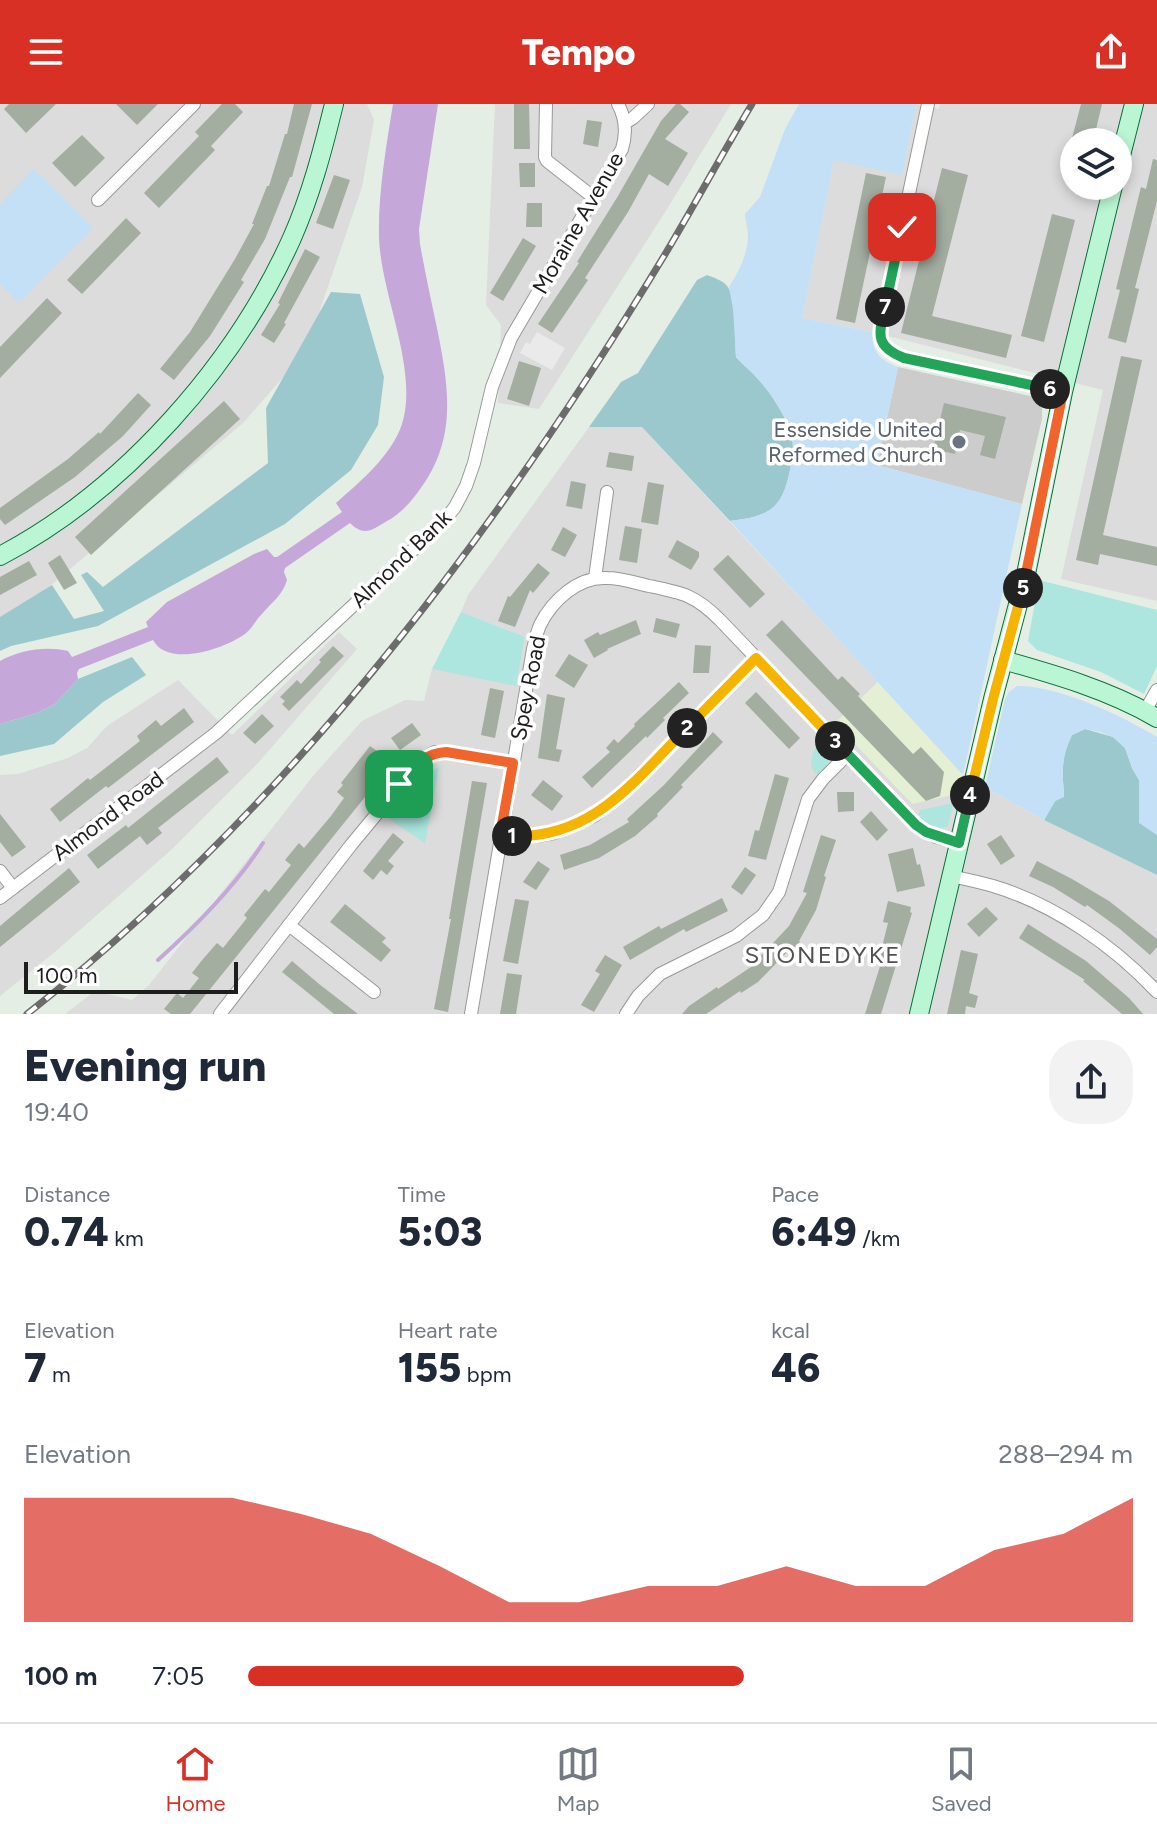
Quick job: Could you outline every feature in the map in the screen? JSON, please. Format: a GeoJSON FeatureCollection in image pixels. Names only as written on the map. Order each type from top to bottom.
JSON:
{"type":"FeatureCollection","features":[{"type":"Feature","properties":{"kind":"street"},"geometry":{"type":"LineString","coordinates":[[98,200],[194,104]]}},
{"type":"Feature","properties":{"kind":"street"},"geometry":{"type":"LineString","coordinates":[[0,556],[62,517],[127,464],[178,412],[215,368],[267,287],[291,239],[334,104]]}},
{"type":"Feature","properties":{"kind":"street"},"geometry":{"type":"LineString","coordinates":[[546,104],[547,161],[593,197]]}},
{"type":"Feature","properties":{"kind":"street","name":"Moraine Avenue"},"geometry":{"type":"LineString","coordinates":[[511,338],[622,149],[625,123],[618,104]]}},
{"type":"Feature","properties":{"kind":"street"},"geometry":{"type":"LineString","coordinates":[[625,123],[648,104]]}},
{"type":"Feature","properties":{"kind":"street"},"geometry":{"type":"LineString","coordinates":[[928,104],[880,330],[882,344],[904,358],[1063,392]]}},
{"type":"Feature","properties":{"kind":"street"},"geometry":{"type":"LineString","coordinates":[[1128,128],[1134,104]]}},
{"type":"Feature","properties":{"kind":"street"},"geometry":{"type":"LineString","coordinates":[[919,1014],[1026,574],[1063,392],[1110,200]]}},
{"type":"Feature","properties":{"kind":"street","name":"Almond Bank"},"geometry":{"type":"LineString","coordinates":[[216,733],[425,539],[455,507],[470,475],[492,387],[511,338]]}},
{"type":"Feature","properties":{"kind":"street"},"geometry":{"type":"LineString","coordinates":[[607,492],[595,578],[615,579],[682,593],[708,608],[916,825],[926,832],[959,843]]}},
{"type":"Feature","properties":{"kind":"street","name":"Spey Road"},"geometry":{"type":"LineString","coordinates":[[471,1014],[539,627],[562,596],[580,583],[595,578]]}},
{"type":"Feature","properties":{"kind":"street"},"geometry":{"type":"LineString","coordinates":[[500,836],[554,833],[594,816],[624,791],[756,658]]}},
{"type":"Feature","properties":{"kind":"street"},"geometry":{"type":"LineString","coordinates":[[1003,660],[1088,686],[1151,714],[1157,690]]}},
{"type":"Feature","properties":{"kind":"street","name":"Almond Road"},"geometry":{"type":"LineString","coordinates":[[0,898],[216,733]]}},
{"type":"Feature","properties":{"kind":"street"},"geometry":{"type":"LineString","coordinates":[[220,1014],[399,784],[422,759],[435,752],[446,752],[513,763]]}},
{"type":"Feature","properties":{"kind":"street"},"geometry":{"type":"LineString","coordinates":[[626,1014],[638,996],[660,974],[736,936],[763,915],[779,892],[808,799],[848,754]]}},
{"type":"Feature","properties":{"kind":"street"},"geometry":{"type":"LineString","coordinates":[[0,871],[13,888]]}},
{"type":"Feature","properties":{"kind":"street"},"geometry":{"type":"LineString","coordinates":[[951,876],[1010,892],[1074,924],[1121,957],[1157,992]]}},
{"type":"Feature","properties":{"kind":"street"},"geometry":{"type":"LineString","coordinates":[[289,925],[374,992]]}},
{"type":"Feature","properties":{"kind":"shaded area"},"geometry":{"type":"Polygon","coordinates":[[[0,104],[367,104],[374,120],[362,187],[306,351],[243,423],[0,626],[0,104]]]}},
{"type":"Feature","properties":{"kind":"shaded area"},"geometry":{"type":"Polygon","coordinates":[[[393,104],[438,104],[419,229],[447,393],[445,433],[431,472],[418,492],[391,518],[368,531],[350,523],[285,568],[287,580],[280,595],[236,640],[211,650],[183,654],[160,648],[153,640],[79,669],[78,679],[55,704],[0,724],[0,661],[42,649],[68,651],[72,657],[148,627],[146,622],[167,602],[254,554],[267,549],[277,557],[342,512],[336,503],[391,446],[402,424],[406,403],[403,356],[381,260],[379,238],[381,187],[393,104]]]}},
{"type":"Feature","properties":{"kind":"shaded area"},"geometry":{"type":"Polygon","coordinates":[[[495,104],[731,104],[539,409],[498,403],[501,325],[486,305],[495,104]]]}},
{"type":"Feature","properties":{"kind":"shaded area"},"geometry":{"type":"Polygon","coordinates":[[[799,104],[916,104],[902,175],[834,160],[802,318],[872,332],[878,354],[898,367],[877,465],[1022,504],[963,775],[730,521],[755,517],[772,509],[783,494],[792,459],[792,438],[783,415],[762,384],[736,357],[729,287],[746,249],[745,214],[760,197],[785,129],[799,104]]]}},
{"type":"Feature","properties":{"kind":"shaded area"},"geometry":{"type":"Polygon","coordinates":[[[916,104],[939,109],[940,104],[1157,104],[1157,601],[1061,579],[1103,390],[872,332],[802,318],[834,159],[902,174],[916,104]]]}},
{"type":"Feature","properties":{"kind":"shaded area"},"geometry":{"type":"Polygon","coordinates":[[[34,169],[93,228],[19,303],[0,284],[0,204],[34,169]]]}},
{"type":"Feature","properties":{"kind":"shaded area"},"geometry":{"type":"Polygon","coordinates":[[[707,275],[729,289],[734,313],[736,357],[775,402],[789,427],[793,443],[787,483],[778,502],[772,509],[755,517],[730,521],[642,427],[589,427],[621,382],[638,373],[697,280],[707,275]]]}},
{"type":"Feature","properties":{"kind":"shaded area"},"geometry":{"type":"Polygon","coordinates":[[[331,292],[360,294],[384,377],[378,425],[351,470],[285,524],[98,626],[0,651],[0,617],[52,585],[74,619],[104,611],[81,575],[87,572],[103,587],[268,463],[266,408],[331,292]]]}},
{"type":"Feature","properties":{"kind":"shaded area"},"geometry":{"type":"Polygon","coordinates":[[[537,332],[565,348],[552,370],[520,353],[537,332]]]}},
{"type":"Feature","properties":{"kind":"shaded area","name":"Essenside United Reformed Church"},"geometry":{"type":"Polygon","coordinates":[[[898,367],[1030,396],[1036,401],[1042,408],[1042,419],[1022,504],[877,465],[898,367]]]}},
{"type":"Feature","properties":{"kind":"shaded area"},"geometry":{"type":"Polygon","coordinates":[[[589,427],[642,427],[878,682],[835,723],[952,795],[963,775],[1044,820],[1157,875],[1157,1014],[65,1014],[95,991],[132,1000],[149,985],[313,776],[362,721],[405,700],[424,701],[432,669],[516,685],[525,637],[461,612],[468,595],[589,427]]]}},
{"type":"Feature","properties":{"kind":"shaded area"},"geometry":{"type":"Polygon","coordinates":[[[1039,580],[1157,610],[1157,666],[1144,694],[1101,672],[1037,650],[1028,641],[1039,580]]]}},
{"type":"Feature","properties":{"kind":"shaded area"},"geometry":{"type":"Polygon","coordinates":[[[461,612],[525,637],[516,686],[432,669],[461,612]]]}},
{"type":"Feature","properties":{"kind":"shaded area"},"geometry":{"type":"Polygon","coordinates":[[[339,632],[357,649],[258,763],[171,850],[0,996],[0,775],[18,774],[68,758],[87,748],[107,726],[178,680],[232,735],[339,632]]]}},
{"type":"Feature","properties":{"kind":"shaded area"},"geometry":{"type":"Polygon","coordinates":[[[132,657],[146,675],[103,702],[54,744],[0,756],[0,724],[55,704],[78,679],[132,657]]]}},
{"type":"Feature","properties":{"kind":"shaded area"},"geometry":{"type":"Polygon","coordinates":[[[878,682],[963,775],[953,795],[912,804],[835,723],[878,682]]]}},
{"type":"Feature","properties":{"kind":"shaded area"},"geometry":{"type":"Polygon","coordinates":[[[1017,686],[1070,696],[1108,711],[1157,737],[1157,835],[1139,823],[1139,780],[1125,748],[1113,737],[1100,732],[1085,729],[1072,735],[1064,760],[1064,797],[1055,801],[1044,820],[985,787],[1005,699],[1017,686]]]}},
{"type":"Feature","properties":{"kind":"shaded area"},"geometry":{"type":"Polygon","coordinates":[[[1085,729],[1113,737],[1125,748],[1139,780],[1139,822],[1157,835],[1157,875],[1044,820],[1055,801],[1064,796],[1063,765],[1070,739],[1085,729]]]}},
{"type":"Feature","properties":{"kind":"shaded area"},"geometry":{"type":"Polygon","coordinates":[[[818,739],[830,757],[827,765],[817,774],[811,762],[818,739]]]}},
{"type":"Feature","properties":{"kind":"shaded area"},"geometry":{"type":"Polygon","coordinates":[[[439,767],[425,843],[389,819],[424,775],[439,767]]]}},
{"type":"Feature","properties":{"kind":"shaded area"},"geometry":{"type":"Polygon","coordinates":[[[953,803],[948,826],[940,828],[932,825],[918,814],[921,810],[953,803]]]}},
{"type":"Feature","properties":{"kind":"building"},"geometry":{"type":"Polygon","coordinates":[[[9,104],[56,104],[26,133],[4,109],[9,104]]]}},
{"type":"Feature","properties":{"kind":"building"},"geometry":{"type":"Polygon","coordinates":[[[116,104],[158,104],[137,125],[116,104]]]}},
{"type":"Feature","properties":{"kind":"building"},"geometry":{"type":"Polygon","coordinates":[[[222,104],[235,104],[243,112],[211,146],[215,150],[159,208],[144,193],[199,136],[195,132],[222,104]]]}},
{"type":"Feature","properties":{"kind":"building"},"geometry":{"type":"Polygon","coordinates":[[[294,104],[312,104],[292,177],[265,239],[241,280],[244,282],[210,336],[174,380],[160,369],[190,332],[254,224],[287,134],[294,104]]]}},
{"type":"Feature","properties":{"kind":"building"},"geometry":{"type":"Polygon","coordinates":[[[514,104],[529,104],[530,149],[514,149],[514,104]]]}},
{"type":"Feature","properties":{"kind":"building"},"geometry":{"type":"Polygon","coordinates":[[[676,104],[689,112],[665,139],[688,153],[668,186],[649,174],[585,278],[588,280],[552,333],[538,324],[579,263],[661,121],[676,104]]]}},
{"type":"Feature","properties":{"kind":"building"},"geometry":{"type":"Polygon","coordinates":[[[1081,104],[1102,104],[1096,128],[1075,128],[1081,104]]]}},
{"type":"Feature","properties":{"kind":"building"},"geometry":{"type":"Polygon","coordinates":[[[587,120],[602,122],[598,147],[583,144],[587,120]]]}},
{"type":"Feature","properties":{"kind":"building"},"geometry":{"type":"Polygon","coordinates":[[[82,135],[105,158],[75,187],[52,163],[82,135]]]}},
{"type":"Feature","properties":{"kind":"building"},"geometry":{"type":"Polygon","coordinates":[[[1153,159],[1157,160],[1157,201],[1135,288],[1139,289],[1126,343],[1108,338],[1120,290],[1116,289],[1141,187],[1146,189],[1153,159]]]}},
{"type":"Feature","properties":{"kind":"building"},"geometry":{"type":"Polygon","coordinates":[[[519,163],[535,163],[535,187],[520,187],[519,163]]]}},
{"type":"Feature","properties":{"kind":"building"},"geometry":{"type":"Polygon","coordinates":[[[942,168],[968,175],[932,316],[1012,335],[1006,358],[901,333],[942,168]]]}},
{"type":"Feature","properties":{"kind":"building"},"geometry":{"type":"Polygon","coordinates":[[[866,173],[886,177],[855,323],[836,319],[866,173]]]}},
{"type":"Feature","properties":{"kind":"building"},"geometry":{"type":"Polygon","coordinates":[[[334,175],[350,180],[333,229],[316,223],[334,175]]]}},
{"type":"Feature","properties":{"kind":"building"},"geometry":{"type":"Polygon","coordinates":[[[527,203],[542,203],[542,227],[526,227],[527,203]]]}},
{"type":"Feature","properties":{"kind":"building"},"geometry":{"type":"Polygon","coordinates":[[[1052,214],[1075,220],[1044,342],[1021,336],[1052,214]]]}},
{"type":"Feature","properties":{"kind":"building"},"geometry":{"type":"Polygon","coordinates":[[[126,218],[141,233],[82,294],[67,280],[126,218]]]}},
{"type":"Feature","properties":{"kind":"building"},"geometry":{"type":"Polygon","coordinates":[[[523,238],[536,246],[503,301],[490,293],[523,238]]]}},
{"type":"Feature","properties":{"kind":"building"},"geometry":{"type":"Polygon","coordinates":[[[305,249],[320,257],[274,343],[261,335],[280,304],[305,249]]]}},
{"type":"Feature","properties":{"kind":"building"},"geometry":{"type":"Polygon","coordinates":[[[47,298],[62,313],[0,378],[0,347],[47,298]]]}},
{"type":"Feature","properties":{"kind":"building"},"geometry":{"type":"Polygon","coordinates":[[[1121,356],[1142,360],[1103,535],[1157,547],[1157,566],[1100,554],[1098,565],[1076,560],[1121,356]]]}},
{"type":"Feature","properties":{"kind":"building"},"geometry":{"type":"Polygon","coordinates":[[[519,361],[541,368],[529,406],[507,399],[519,361]]]}},
{"type":"Feature","properties":{"kind":"building"},"geometry":{"type":"Polygon","coordinates":[[[138,393],[151,405],[123,436],[75,477],[5,525],[0,519],[0,508],[100,434],[138,393]]]}},
{"type":"Feature","properties":{"kind":"building"},"geometry":{"type":"Polygon","coordinates":[[[224,401],[240,419],[91,555],[75,537],[224,401]]]}},
{"type":"Feature","properties":{"kind":"building"},"geometry":{"type":"Polygon","coordinates":[[[944,403],[1006,417],[995,459],[980,455],[985,436],[960,430],[955,454],[933,449],[944,403]]]}},
{"type":"Feature","properties":{"kind":"building"},"geometry":{"type":"Polygon","coordinates":[[[609,452],[634,456],[632,471],[606,467],[609,452]]]}},
{"type":"Feature","properties":{"kind":"building"},"geometry":{"type":"Polygon","coordinates":[[[571,481],[586,484],[582,509],[566,506],[571,481]]]}},
{"type":"Feature","properties":{"kind":"building"},"geometry":{"type":"Polygon","coordinates":[[[648,482],[664,485],[658,525],[641,522],[648,482]]]}},
{"type":"Feature","properties":{"kind":"building"},"geometry":{"type":"Polygon","coordinates":[[[625,526],[642,529],[637,563],[619,560],[625,526]]]}},
{"type":"Feature","properties":{"kind":"building"},"geometry":{"type":"Polygon","coordinates":[[[563,527],[577,535],[565,557],[551,550],[563,527]]]}},
{"type":"Feature","properties":{"kind":"building"},"geometry":{"type":"Polygon","coordinates":[[[677,540],[699,552],[691,570],[668,557],[677,540]]]}},
{"type":"Feature","properties":{"kind":"building"},"geometry":{"type":"Polygon","coordinates":[[[60,555],[77,583],[64,590],[48,563],[60,555]]]}},
{"type":"Feature","properties":{"kind":"building"},"geometry":{"type":"Polygon","coordinates":[[[728,555],[765,594],[750,608],[713,569],[728,555]]]}},
{"type":"Feature","properties":{"kind":"building"},"geometry":{"type":"Polygon","coordinates":[[[29,561],[37,575],[0,595],[0,577],[29,561]]]}},
{"type":"Feature","properties":{"kind":"building"},"geometry":{"type":"Polygon","coordinates":[[[538,563],[550,573],[533,593],[530,590],[515,627],[498,621],[508,596],[538,563]]]}},
{"type":"Feature","properties":{"kind":"building"},"geometry":{"type":"Polygon","coordinates":[[[656,618],[680,624],[676,638],[653,632],[656,618]]]}},
{"type":"Feature","properties":{"kind":"building"},"geometry":{"type":"Polygon","coordinates":[[[636,620],[641,634],[594,658],[584,640],[598,632],[600,635],[636,620]]]}},
{"type":"Feature","properties":{"kind":"building"},"geometry":{"type":"Polygon","coordinates":[[[782,620],[838,680],[842,676],[860,694],[858,696],[913,754],[921,747],[944,772],[940,796],[926,801],[766,635],[782,620]]]}},
{"type":"Feature","properties":{"kind":"building"},"geometry":{"type":"Polygon","coordinates":[[[695,645],[711,646],[709,673],[693,673],[695,645]]]}},
{"type":"Feature","properties":{"kind":"building"},"geometry":{"type":"Polygon","coordinates":[[[333,646],[344,656],[289,711],[280,697],[297,680],[301,684],[333,646]]]}},
{"type":"Feature","properties":{"kind":"building"},"geometry":{"type":"Polygon","coordinates":[[[569,654],[588,665],[574,688],[555,676],[569,654]]]}},
{"type":"Feature","properties":{"kind":"building"},"geometry":{"type":"Polygon","coordinates":[[[679,682],[689,693],[647,738],[592,788],[582,777],[610,752],[606,748],[614,739],[618,743],[679,682]]]}},
{"type":"Feature","properties":{"kind":"building"},"geometry":{"type":"Polygon","coordinates":[[[490,688],[504,691],[495,738],[481,735],[490,688]]]}},
{"type":"Feature","properties":{"kind":"building"},"geometry":{"type":"Polygon","coordinates":[[[756,692],[800,738],[789,749],[745,703],[756,692]]]}},
{"type":"Feature","properties":{"kind":"building"},"geometry":{"type":"Polygon","coordinates":[[[547,694],[565,698],[556,749],[562,750],[559,762],[538,758],[547,694]]]}},
{"type":"Feature","properties":{"kind":"building"},"geometry":{"type":"Polygon","coordinates":[[[184,708],[194,722],[60,822],[50,809],[140,741],[137,736],[156,720],[161,726],[184,708]]]}},
{"type":"Feature","properties":{"kind":"building"},"geometry":{"type":"Polygon","coordinates":[[[262,714],[274,726],[255,744],[243,733],[262,714]]]}},
{"type":"Feature","properties":{"kind":"building"},"geometry":{"type":"Polygon","coordinates":[[[412,723],[421,735],[400,750],[391,738],[412,723]]]}},
{"type":"Feature","properties":{"kind":"building"},"geometry":{"type":"Polygon","coordinates":[[[713,732],[723,742],[681,785],[683,787],[658,816],[635,836],[599,858],[564,870],[560,855],[590,845],[629,822],[627,819],[664,785],[713,732]]]}},
{"type":"Feature","properties":{"kind":"building"},"geometry":{"type":"Polygon","coordinates":[[[370,746],[391,761],[369,792],[190,1014],[171,1014],[164,1009],[177,993],[183,998],[199,978],[192,973],[203,959],[217,943],[223,948],[265,889],[269,892],[291,865],[285,860],[299,843],[304,848],[331,816],[344,798],[337,792],[343,785],[341,783],[370,746]]]}},
{"type":"Feature","properties":{"kind":"building"},"geometry":{"type":"Polygon","coordinates":[[[217,757],[229,772],[158,828],[162,833],[147,845],[140,836],[98,869],[87,855],[126,825],[128,828],[217,757]]]}},
{"type":"Feature","properties":{"kind":"building"},"geometry":{"type":"Polygon","coordinates":[[[775,774],[789,778],[766,860],[748,856],[755,830],[759,831],[775,774]]]}},
{"type":"Feature","properties":{"kind":"building"},"geometry":{"type":"Polygon","coordinates":[[[543,780],[563,796],[552,811],[531,795],[543,780]]]}},
{"type":"Feature","properties":{"kind":"building"},"geometry":{"type":"Polygon","coordinates":[[[472,781],[487,783],[448,1012],[434,1009],[472,781]]]}},
{"type":"Feature","properties":{"kind":"building"},"geometry":{"type":"Polygon","coordinates":[[[837,792],[854,792],[854,811],[838,812],[837,792]]]}},
{"type":"Feature","properties":{"kind":"building"},"geometry":{"type":"Polygon","coordinates":[[[871,811],[888,830],[877,841],[860,822],[871,811]]]}},
{"type":"Feature","properties":{"kind":"building"},"geometry":{"type":"Polygon","coordinates":[[[0,814],[26,847],[12,857],[0,842],[0,814]]]}},
{"type":"Feature","properties":{"kind":"building"},"geometry":{"type":"Polygon","coordinates":[[[393,833],[404,842],[388,861],[394,866],[387,875],[381,870],[373,880],[363,871],[393,833]]]}},
{"type":"Feature","properties":{"kind":"building"},"geometry":{"type":"Polygon","coordinates":[[[821,835],[836,840],[816,910],[800,942],[758,982],[741,993],[706,1014],[682,1014],[689,1006],[760,961],[758,959],[789,926],[807,893],[803,892],[821,835]]]}},
{"type":"Feature","properties":{"kind":"building"},"geometry":{"type":"Polygon","coordinates":[[[1001,835],[1015,856],[1001,865],[987,844],[1001,835]]]}},
{"type":"Feature","properties":{"kind":"building"},"geometry":{"type":"Polygon","coordinates":[[[913,848],[925,886],[897,892],[888,854],[913,848]]]}},
{"type":"Feature","properties":{"kind":"building"},"geometry":{"type":"Polygon","coordinates":[[[538,861],[550,869],[536,890],[523,882],[538,861]]]}},
{"type":"Feature","properties":{"kind":"building"},"geometry":{"type":"Polygon","coordinates":[[[1037,861],[1109,901],[1157,939],[1157,947],[1150,955],[1087,905],[1085,907],[1029,876],[1037,861]]]}},
{"type":"Feature","properties":{"kind":"building"},"geometry":{"type":"Polygon","coordinates":[[[745,867],[756,875],[742,895],[731,887],[745,867]]]}},
{"type":"Feature","properties":{"kind":"building"},"geometry":{"type":"Polygon","coordinates":[[[69,868],[80,882],[0,947],[0,926],[69,868]]]}},
{"type":"Feature","properties":{"kind":"building"},"geometry":{"type":"Polygon","coordinates":[[[722,898],[728,911],[686,932],[684,929],[630,960],[623,947],[659,926],[661,929],[722,898]]]}},
{"type":"Feature","properties":{"kind":"building"},"geometry":{"type":"Polygon","coordinates":[[[515,899],[529,901],[518,964],[503,961],[515,899]]]}},
{"type":"Feature","properties":{"kind":"building"},"geometry":{"type":"Polygon","coordinates":[[[888,901],[911,907],[912,913],[881,1014],[865,1014],[882,960],[879,959],[888,923],[883,922],[888,901]]]}},
{"type":"Feature","properties":{"kind":"building"},"geometry":{"type":"Polygon","coordinates":[[[345,904],[386,938],[382,942],[391,950],[381,962],[330,922],[345,904]]]}},
{"type":"Feature","properties":{"kind":"building"},"geometry":{"type":"Polygon","coordinates":[[[986,907],[998,919],[979,937],[967,924],[986,907]]]}},
{"type":"Feature","properties":{"kind":"building"},"geometry":{"type":"Polygon","coordinates":[[[1028,924],[1086,961],[1143,1014],[1122,1014],[1085,980],[1019,938],[1028,924]]]}},
{"type":"Feature","properties":{"kind":"building"},"geometry":{"type":"Polygon","coordinates":[[[961,950],[978,954],[969,993],[978,996],[975,1008],[966,1006],[965,1014],[947,1014],[961,950]]]}},
{"type":"Feature","properties":{"kind":"building"},"geometry":{"type":"Polygon","coordinates":[[[605,955],[622,965],[594,1012],[581,1005],[600,974],[595,971],[605,955]]]}},
{"type":"Feature","properties":{"kind":"building"},"geometry":{"type":"Polygon","coordinates":[[[292,961],[358,1014],[334,1014],[282,972],[292,961]]]}},
{"type":"Feature","properties":{"kind":"building"},"geometry":{"type":"Polygon","coordinates":[[[507,973],[522,975],[516,1014],[500,1014],[507,973]]]}},
{"type":"Feature","properties":{"kind":"waterway"},"geometry":{"type":"LineString","coordinates":[[158,960],[215,905],[263,843]]}},
{"type":"Feature","properties":{"kind":"railway"},"geometry":{"type":"LineString","coordinates":[[27,1014],[121,935],[211,850],[297,759],[379,664],[530,463],[599,360],[664,256],[752,104]]}},
{"type":"Feature","properties":{"kind":"place","name":"Essenside United Reformed Church"},"geometry":{"type":"Point","coordinates":[959,442]}},
{"type":"Feature","properties":{"kind":"district","name":"STONEDYKE"},"geometry":{"type":"Point","coordinates":[823,954]}},
{"type":"Feature","properties":{"kind":"route"},"geometry":{"type":"LineString","coordinates":[[399,784],[422,759],[435,752],[513,763],[500,836],[554,833],[594,816],[607,806],[756,658],[916,825],[936,837],[959,843],[1026,574],[1063,392],[904,358],[882,344],[880,330],[902,227]]}}]}
